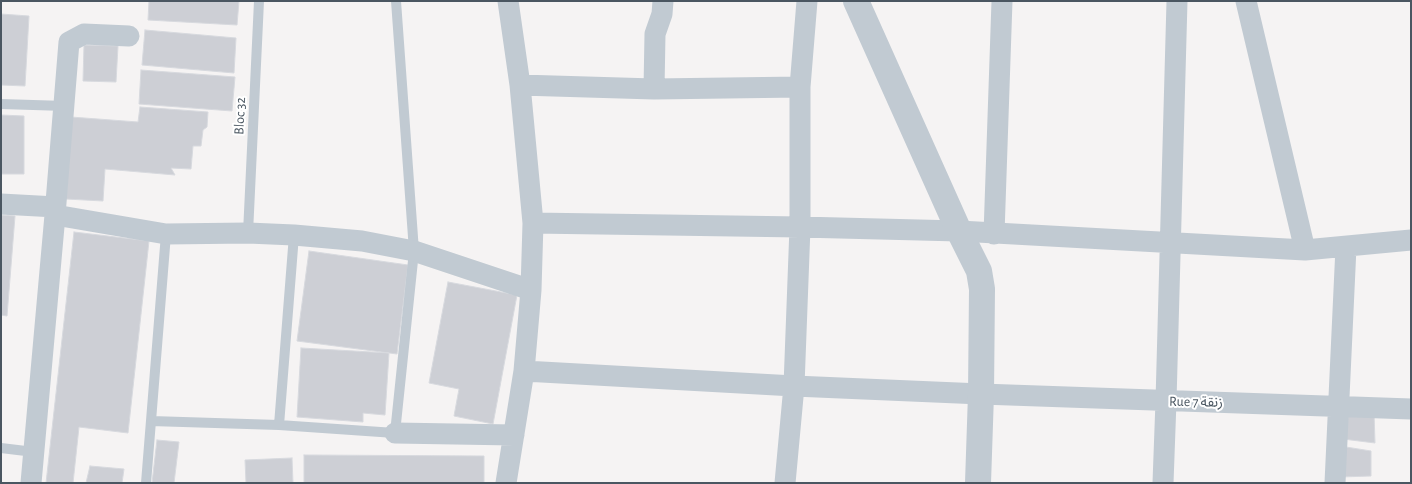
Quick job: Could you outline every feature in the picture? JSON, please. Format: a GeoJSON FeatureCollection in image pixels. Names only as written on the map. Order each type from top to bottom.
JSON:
{"type":"FeatureCollection","features":[{"type":"Feature","properties":{"kind":"street"},"geometry":{"type":"LineString","coordinates":[[506,483],[524,371],[531,290],[533,223],[520,85],[508,1]]}},
{"type":"Feature","properties":{"kind":"street"},"geometry":{"type":"LineString","coordinates":[[654,89],[655,34],[662,14],[663,1]]}},
{"type":"Feature","properties":{"kind":"street"},"geometry":{"type":"LineString","coordinates":[[785,483],[794,386],[800,227],[800,87],[807,1]]}},
{"type":"Feature","properties":{"kind":"street"},"geometry":{"type":"LineString","coordinates":[[856,1],[959,232],[979,271],[982,289],[978,483]]}},
{"type":"Feature","properties":{"kind":"street"},"geometry":{"type":"LineString","coordinates":[[994,234],[1002,1]]}},
{"type":"Feature","properties":{"kind":"street"},"geometry":{"type":"LineString","coordinates":[[1162,483],[1177,1]]}},
{"type":"Feature","properties":{"kind":"street"},"geometry":{"type":"LineString","coordinates":[[1246,1],[1306,250]]}},
{"type":"Feature","properties":{"kind":"street"},"geometry":{"type":"LineString","coordinates":[[32,483],[69,42],[84,34],[129,36]]}},
{"type":"Feature","properties":{"kind":"street"},"geometry":{"type":"LineString","coordinates":[[520,85],[654,89],[800,87]]}},
{"type":"Feature","properties":{"kind":"street"},"geometry":{"type":"LineString","coordinates":[[1,204],[56,211],[166,234],[248,233],[362,241],[414,251],[531,290]]}},
{"type":"Feature","properties":{"kind":"street"},"geometry":{"type":"LineString","coordinates":[[533,223],[800,227],[959,232],[1306,250],[1411,240]]}},
{"type":"Feature","properties":{"kind":"street"},"geometry":{"type":"LineString","coordinates":[[1335,483],[1346,247]]}},
{"type":"Feature","properties":{"kind":"street","name":"Rue 7 زنقة"},"geometry":{"type":"LineString","coordinates":[[524,371],[794,386],[1411,409]]}},
{"type":"Feature","properties":{"kind":"street"},"geometry":{"type":"LineString","coordinates":[[395,433],[514,436]]}},
{"type":"Feature","properties":{"kind":"lane","name":"Bloc 32"},"geometry":{"type":"LineString","coordinates":[[248,233],[259,1]]}},
{"type":"Feature","properties":{"kind":"lane"},"geometry":{"type":"LineString","coordinates":[[151,421],[279,425],[395,433],[414,251],[396,1]]}},
{"type":"Feature","properties":{"kind":"lane"},"geometry":{"type":"LineString","coordinates":[[1,104],[64,106]]}},
{"type":"Feature","properties":{"kind":"lane"},"geometry":{"type":"LineString","coordinates":[[146,483],[151,400],[166,234]]}},
{"type":"Feature","properties":{"kind":"lane"},"geometry":{"type":"LineString","coordinates":[[279,425],[294,235]]}},
{"type":"Feature","properties":{"kind":"lane"},"geometry":{"type":"LineString","coordinates":[[1,448],[34,452]]}},
{"type":"Feature","properties":{"kind":"building"},"geometry":{"type":"Polygon","coordinates":[[[149,1],[239,1],[237,25],[148,20],[149,1]]]}},
{"type":"Feature","properties":{"kind":"building"},"geometry":{"type":"Polygon","coordinates":[[[1,14],[29,16],[25,86],[1,85],[1,14]]]}},
{"type":"Feature","properties":{"kind":"building"},"geometry":{"type":"Polygon","coordinates":[[[145,30],[236,38],[234,73],[142,65],[145,30]]]}},
{"type":"Feature","properties":{"kind":"building"},"geometry":{"type":"Polygon","coordinates":[[[84,45],[118,46],[116,82],[83,81],[84,45]]]}},
{"type":"Feature","properties":{"kind":"building"},"geometry":{"type":"Polygon","coordinates":[[[141,70],[235,77],[232,111],[139,104],[141,70]]]}},
{"type":"Feature","properties":{"kind":"building"},"geometry":{"type":"Polygon","coordinates":[[[140,107],[208,112],[207,127],[203,130],[201,146],[193,146],[191,169],[171,168],[175,175],[105,169],[103,201],[66,199],[71,117],[138,122],[140,107]]]}},
{"type":"Feature","properties":{"kind":"building"},"geometry":{"type":"Polygon","coordinates":[[[1,115],[24,116],[24,174],[1,174],[1,115]]]}},
{"type":"Feature","properties":{"kind":"building"},"geometry":{"type":"Polygon","coordinates":[[[1,215],[15,216],[7,316],[1,315],[1,215]]]}},
{"type":"Feature","properties":{"kind":"building"},"geometry":{"type":"Polygon","coordinates":[[[74,232],[149,241],[128,433],[79,427],[73,483],[46,483],[74,232]]]}},
{"type":"Feature","properties":{"kind":"building"},"geometry":{"type":"Polygon","coordinates":[[[309,251],[408,265],[397,354],[297,341],[309,251]]]}},
{"type":"Feature","properties":{"kind":"building"},"geometry":{"type":"Polygon","coordinates":[[[448,282],[517,295],[493,424],[454,416],[459,389],[429,383],[448,282]]]}},
{"type":"Feature","properties":{"kind":"building"},"geometry":{"type":"Polygon","coordinates":[[[301,348],[389,353],[385,415],[363,413],[363,422],[297,417],[301,348]]]}},
{"type":"Feature","properties":{"kind":"building"},"geometry":{"type":"Polygon","coordinates":[[[1344,411],[1374,412],[1375,443],[1343,439],[1344,411]]]}},
{"type":"Feature","properties":{"kind":"building"},"geometry":{"type":"Polygon","coordinates":[[[157,440],[179,442],[174,483],[152,483],[157,440]]]}},
{"type":"Feature","properties":{"kind":"building"},"geometry":{"type":"Polygon","coordinates":[[[1346,447],[1371,451],[1371,476],[1340,477],[1346,447]]]}},
{"type":"Feature","properties":{"kind":"building"},"geometry":{"type":"Polygon","coordinates":[[[304,455],[484,456],[484,483],[304,483],[304,455]]]}},
{"type":"Feature","properties":{"kind":"building"},"geometry":{"type":"Polygon","coordinates":[[[292,458],[293,483],[246,483],[245,460],[292,458]]]}},
{"type":"Feature","properties":{"kind":"building"},"geometry":{"type":"Polygon","coordinates":[[[90,466],[124,469],[122,483],[86,483],[90,466]]]}}]}
